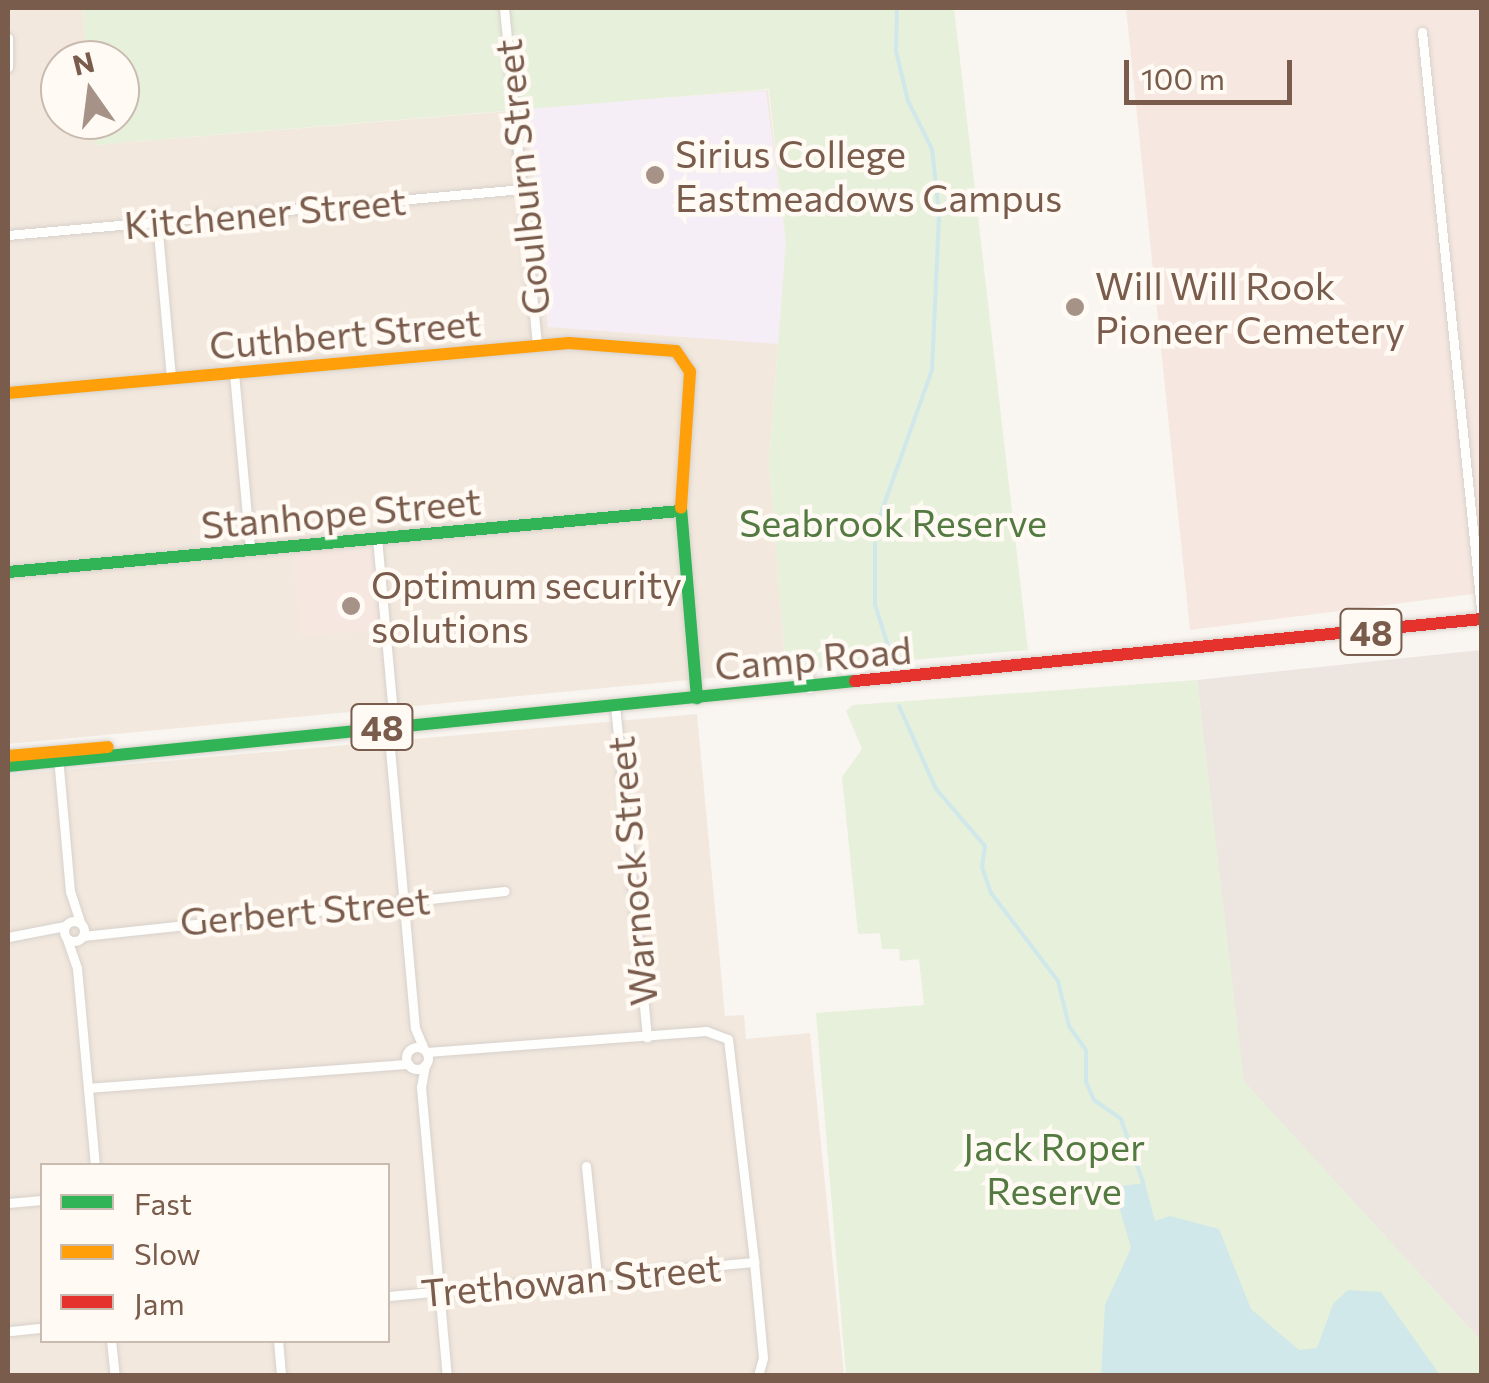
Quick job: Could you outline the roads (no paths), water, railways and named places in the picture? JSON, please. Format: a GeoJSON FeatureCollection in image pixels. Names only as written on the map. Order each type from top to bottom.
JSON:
{"type":"FeatureCollection","features":[{"type":"Feature","properties":{"kind":"street","name":"Goulburn Street"},"geometry":{"type":"LineString","coordinates":[[504,8],[537,346]]}},
{"type":"Feature","properties":{"kind":"street"},"geometry":{"type":"LineString","coordinates":[[1422,32],[1482,619]]}},
{"type":"Feature","properties":{"kind":"street"},"geometry":{"type":"LineString","coordinates":[[8,38],[8,68]]}},
{"type":"Feature","properties":{"kind":"street","name":"Kitchener Street"},"geometry":{"type":"LineString","coordinates":[[8,235],[522,189]]}},
{"type":"Feature","properties":{"kind":"street"},"geometry":{"type":"LineString","coordinates":[[157,222],[171,378]]}},
{"type":"Feature","properties":{"kind":"street","name":"Cuthbert Street"},"geometry":{"type":"LineString","coordinates":[[8,393],[537,346],[594,343],[676,350],[686,358],[680,511]]}},
{"type":"Feature","properties":{"kind":"street"},"geometry":{"type":"LineString","coordinates":[[234,373],[250,550]]}},
{"type":"Feature","properties":{"kind":"street"},"geometry":{"type":"LineString","coordinates":[[1470,506],[1482,537]]}},
{"type":"Feature","properties":{"kind":"street"},"geometry":{"type":"LineString","coordinates":[[680,511],[697,698]]}},
{"type":"Feature","properties":{"kind":"street","name":"Stanhope Street"},"geometry":{"type":"LineString","coordinates":[[8,572],[680,511]]}},
{"type":"Feature","properties":{"kind":"street"},"geometry":{"type":"LineString","coordinates":[[377,538],[404,901],[416,1028],[425,1057],[421,1087],[447,1376]]}},
{"type":"Feature","properties":{"kind":"street","name":"Camp Road"},"geometry":{"type":"LineString","coordinates":[[8,756],[58,756],[809,688],[1482,619]]}},
{"type":"Feature","properties":{"kind":"street"},"geometry":{"type":"LineString","coordinates":[[808,672],[809,688]]}},
{"type":"Feature","properties":{"kind":"street","name":"Warnock Street"},"geometry":{"type":"LineString","coordinates":[[615,705],[646,1037]]}},
{"type":"Feature","properties":{"kind":"street"},"geometry":{"type":"LineString","coordinates":[[58,756],[70,892],[66,931],[77,968],[96,1163]]}},
{"type":"Feature","properties":{"kind":"street","name":"Camp Road"},"geometry":{"type":"LineString","coordinates":[[8,766],[58,756]]}},
{"type":"Feature","properties":{"kind":"street","name":"Gerbert Street"},"geometry":{"type":"LineString","coordinates":[[66,931],[82,937],[106,929],[505,890]]}},
{"type":"Feature","properties":{"kind":"street"},"geometry":{"type":"LineString","coordinates":[[70,892],[82,937],[77,968]]}},
{"type":"Feature","properties":{"kind":"street","name":"Gerbert Street"},"geometry":{"type":"LineString","coordinates":[[66,931],[80,923],[106,929]]}},
{"type":"Feature","properties":{"kind":"street"},"geometry":{"type":"LineString","coordinates":[[8,937],[66,931]]}},
{"type":"Feature","properties":{"kind":"street"},"geometry":{"type":"LineString","coordinates":[[416,1028],[409,1058],[421,1087]]}},
{"type":"Feature","properties":{"kind":"street"},"geometry":{"type":"LineString","coordinates":[[88,1088],[713,1032],[728,1039],[736,1058],[763,1358],[758,1376]]}},
{"type":"Feature","properties":{"kind":"street"},"geometry":{"type":"LineString","coordinates":[[409,1058],[425,1057]]}},
{"type":"Feature","properties":{"kind":"street"},"geometry":{"type":"LineString","coordinates":[[586,1166],[597,1277]]}},
{"type":"Feature","properties":{"kind":"street"},"geometry":{"type":"LineString","coordinates":[[8,1203],[40,1200]]}},
{"type":"Feature","properties":{"kind":"street","name":"Trethowan Street"},"geometry":{"type":"LineString","coordinates":[[390,1296],[754,1262]]}},
{"type":"Feature","properties":{"kind":"street"},"geometry":{"type":"LineString","coordinates":[[11,1331],[40,1328]]}},
{"type":"Feature","properties":{"kind":"street"},"geometry":{"type":"LineString","coordinates":[[112,1343],[114,1376]]}},
{"type":"Feature","properties":{"kind":"street"},"geometry":{"type":"LineString","coordinates":[[278,1343],[281,1376]]}},
{"type":"Feature","properties":{"kind":"water"},"geometry":{"type":"Polygon","coordinates":[[[1145,1183],[1155,1221],[1170,1216],[1219,1229],[1251,1309],[1299,1350],[1317,1348],[1333,1304],[1348,1290],[1381,1292],[1440,1375],[1101,1375],[1105,1305],[1131,1248],[1116,1196],[1121,1186],[1145,1183]]]}},
{"type":"Feature","properties":{"kind":"waterway"},"geometry":{"type":"LineString","coordinates":[[891,655],[875,605],[875,530],[932,370],[939,214],[932,149],[908,101],[896,51],[897,8]]}},
{"type":"Feature","properties":{"kind":"waterway"},"geometry":{"type":"LineString","coordinates":[[899,706],[936,789],[985,846],[982,867],[991,893],[1058,981],[1069,1026],[1086,1050],[1086,1082],[1094,1100],[1121,1119],[1144,1185]]}},
{"type":"Feature","properties":{"kind":"place","name":"Sirius College Eastmeadows Campus"},"geometry":{"type":"Point","coordinates":[655,175]}},
{"type":"Feature","properties":{"kind":"place","name":"Will Will Rook Pioneer Cemetery"},"geometry":{"type":"Point","coordinates":[1075,307]}},
{"type":"Feature","properties":{"kind":"place","name":"Optimum security solutions"},"geometry":{"type":"Point","coordinates":[351,606]}},
{"type":"Feature","properties":{"kind":"park label","name":"Seabrook Reserve"},"geometry":{"type":"Point","coordinates":[893,522]}},
{"type":"Feature","properties":{"kind":"park label","name":"Jack Roper Reserve"},"geometry":{"type":"Point","coordinates":[1054,1168]}}]}
